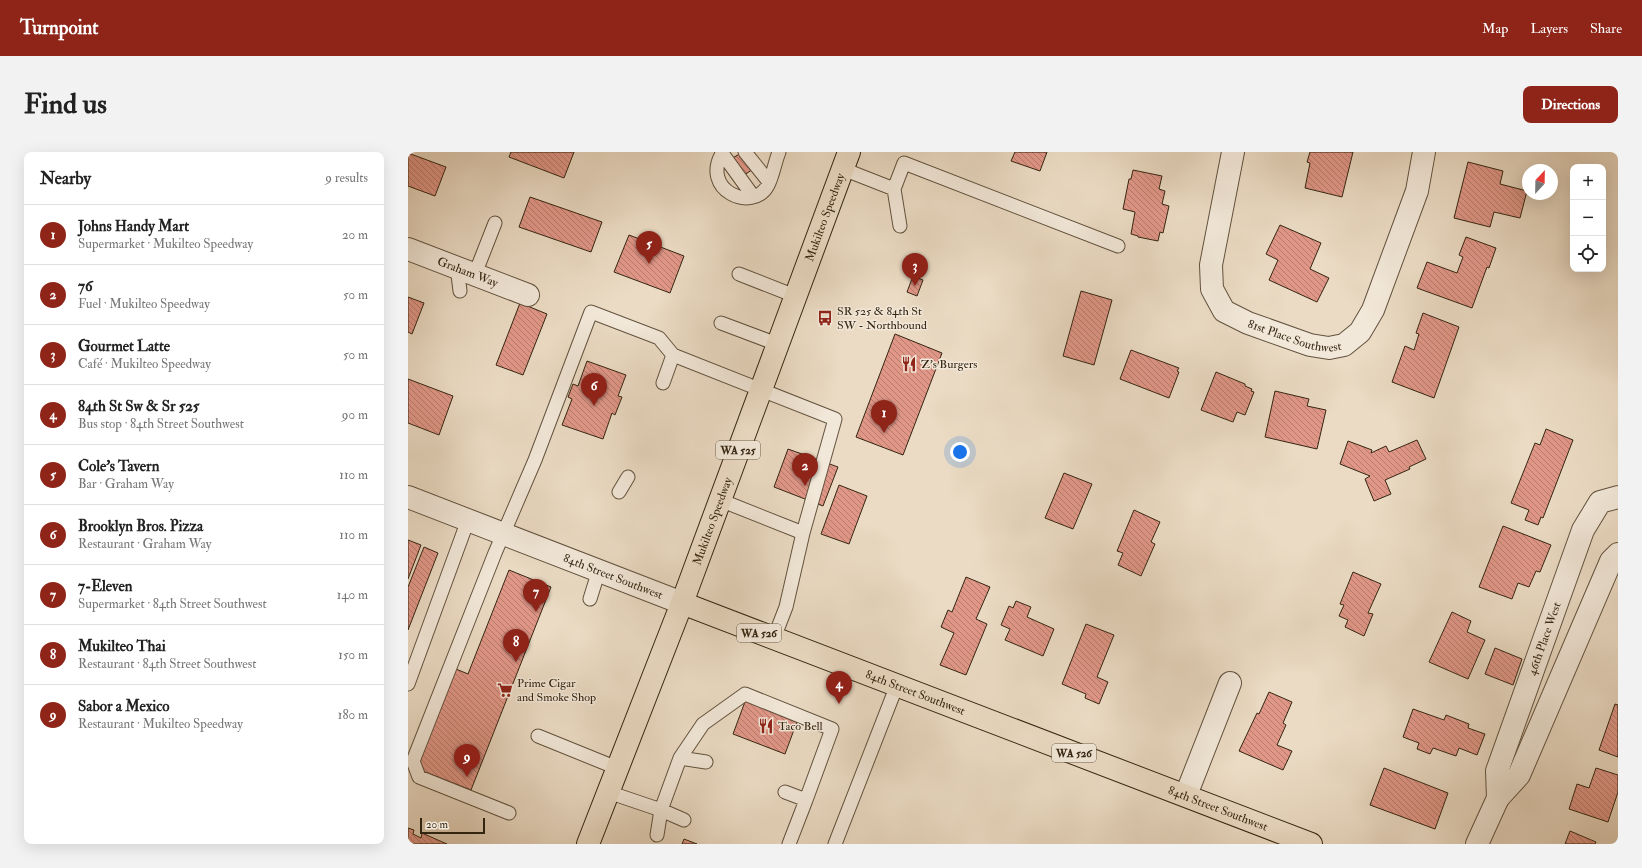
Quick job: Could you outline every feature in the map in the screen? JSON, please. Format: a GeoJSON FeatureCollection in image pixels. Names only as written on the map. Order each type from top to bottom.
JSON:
{"type":"FeatureCollection","features":[{"type":"Feature","properties":{"kind":"main road","name":"Mukilteo Speedway"},"geometry":{"type":"LineString","coordinates":[[588,844],[682,603],[846,160]]}},
{"type":"Feature","properties":{"kind":"main road","name":"84th Street Southwest"},"geometry":{"type":"LineString","coordinates":[[682,603],[1311,844]]}},
{"type":"Feature","properties":{"kind":"street","name":"81st Place Southwest"},"geometry":{"type":"LineString","coordinates":[[1233,152],[1211,265],[1212,289],[1224,311],[1248,323],[1310,345],[1329,348],[1344,345],[1360,332],[1373,310],[1417,191],[1424,152]]}},
{"type":"Feature","properties":{"kind":"street","name":"Graham Way"},"geometry":{"type":"LineString","coordinates":[[408,249],[528,295]]}},
{"type":"Feature","properties":{"kind":"street","name":"84th Street Southwest"},"geometry":{"type":"LineString","coordinates":[[408,497],[682,603]]}},
{"type":"Feature","properties":{"kind":"street","name":"46th Place West"},"geometry":{"type":"LineString","coordinates":[[1498,798],[1497,771],[1583,530],[1600,502],[1618,498]]}},
{"type":"Feature","properties":{"kind":"street","name":"46th Place West"},"geometry":{"type":"LineString","coordinates":[[1477,844],[1498,798],[1519,775],[1611,560],[1618,554]]}},
{"type":"Feature","properties":{"kind":"street"},"geometry":{"type":"LineString","coordinates":[[1186,795],[1230,683]]}},
{"type":"Feature","properties":{"kind":"lane"},"geometry":{"type":"LineString","coordinates":[[723,152],[716,168],[717,177],[727,192],[735,197],[744,198],[761,192],[769,182],[779,152]]}},
{"type":"Feature","properties":{"kind":"lane"},"geometry":{"type":"LineString","coordinates":[[723,152],[753,196]]}},
{"type":"Feature","properties":{"kind":"lane"},"geometry":{"type":"LineString","coordinates":[[745,152],[769,182]]}},
{"type":"Feature","properties":{"kind":"lane"},"geometry":{"type":"LineString","coordinates":[[900,226],[894,189],[903,157],[1118,246]]}},
{"type":"Feature","properties":{"kind":"lane"},"geometry":{"type":"LineString","coordinates":[[846,160],[894,189]]}},
{"type":"Feature","properties":{"kind":"lane"},"geometry":{"type":"LineString","coordinates":[[460,292],[466,271],[495,223]]}},
{"type":"Feature","properties":{"kind":"lane"},"geometry":{"type":"LineString","coordinates":[[739,274],[795,296]]}},
{"type":"Feature","properties":{"kind":"lane"},"geometry":{"type":"LineString","coordinates":[[508,812],[419,777],[413,761],[503,533],[535,460],[591,312],[658,338],[673,355],[835,419],[802,533],[786,608],[774,638]]}},
{"type":"Feature","properties":{"kind":"lane"},"geometry":{"type":"LineString","coordinates":[[722,323],[777,344]]}},
{"type":"Feature","properties":{"kind":"lane"},"geometry":{"type":"LineString","coordinates":[[663,383],[673,355]]}},
{"type":"Feature","properties":{"kind":"lane"},"geometry":{"type":"LineString","coordinates":[[619,492],[628,477]]}},
{"type":"Feature","properties":{"kind":"lane"},"geometry":{"type":"LineString","coordinates":[[720,500],[802,533]]}},
{"type":"Feature","properties":{"kind":"lane"},"geometry":{"type":"LineString","coordinates":[[408,684],[468,520]]}},
{"type":"Feature","properties":{"kind":"lane"},"geometry":{"type":"LineString","coordinates":[[590,598],[599,570]]}},
{"type":"Feature","properties":{"kind":"lane"},"geometry":{"type":"LineString","coordinates":[[834,844],[897,685]]}},
{"type":"Feature","properties":{"kind":"lane"},"geometry":{"type":"LineString","coordinates":[[657,835],[661,810],[680,758],[703,724],[745,694],[832,729],[789,844]]}},
{"type":"Feature","properties":{"kind":"lane"},"geometry":{"type":"LineString","coordinates":[[538,736],[617,768]]}},
{"type":"Feature","properties":{"kind":"lane"},"geometry":{"type":"LineString","coordinates":[[680,758],[706,762]]}},
{"type":"Feature","properties":{"kind":"lane"},"geometry":{"type":"LineString","coordinates":[[608,792],[661,810],[684,820]]}},
{"type":"Feature","properties":{"kind":"lane"},"geometry":{"type":"LineString","coordinates":[[785,792],[806,800]]}},
{"type":"Feature","properties":{"kind":"building"},"geometry":{"type":"Polygon","coordinates":[[[511,152],[574,152],[564,178],[509,157],[511,152]]]}},
{"type":"Feature","properties":{"kind":"building"},"geometry":{"type":"Polygon","coordinates":[[[1015,152],[1047,152],[1040,171],[1011,161],[1015,152]]]}},
{"type":"Feature","properties":{"kind":"building"},"geometry":{"type":"Polygon","coordinates":[[[1310,152],[1353,152],[1342,197],[1305,188],[1310,163],[1307,162],[1310,152]]]}},
{"type":"Feature","properties":{"kind":"building"},"geometry":{"type":"Polygon","coordinates":[[[408,153],[446,167],[435,196],[408,186],[408,153]]]}},
{"type":"Feature","properties":{"kind":"building"},"geometry":{"type":"Polygon","coordinates":[[[741,153],[753,169],[743,176],[731,159],[741,153]]]}},
{"type":"Feature","properties":{"kind":"building"},"geometry":{"type":"Polygon","coordinates":[[[1468,162],[1503,171],[1500,184],[1522,190],[1522,200],[1525,200],[1520,218],[1494,212],[1490,227],[1454,218],[1468,162]]]}},
{"type":"Feature","properties":{"kind":"building"},"geometry":{"type":"Polygon","coordinates":[[[1133,170],[1162,176],[1159,189],[1165,191],[1162,204],[1169,206],[1163,233],[1160,232],[1158,241],[1131,234],[1135,212],[1123,209],[1129,179],[1131,179],[1133,170]]]}},
{"type":"Feature","properties":{"kind":"building"},"geometry":{"type":"Polygon","coordinates":[[[530,197],[602,222],[591,252],[519,227],[530,197]]]}},
{"type":"Feature","properties":{"kind":"building"},"geometry":{"type":"Polygon","coordinates":[[[1280,225],[1321,243],[1310,269],[1329,278],[1317,302],[1269,280],[1278,260],[1266,254],[1280,225]]]}},
{"type":"Feature","properties":{"kind":"building"},"geometry":{"type":"Polygon","coordinates":[[[629,235],[684,256],[670,293],[614,272],[629,235]]]}},
{"type":"Feature","properties":{"kind":"building"},"geometry":{"type":"Polygon","coordinates":[[[1466,237],[1496,248],[1489,268],[1487,267],[1472,308],[1417,288],[1427,262],[1457,273],[1463,257],[1459,255],[1466,237]]]}},
{"type":"Feature","properties":{"kind":"building"},"geometry":{"type":"Polygon","coordinates":[[[913,276],[923,280],[917,296],[907,292],[913,276]]]}},
{"type":"Feature","properties":{"kind":"building"},"geometry":{"type":"Polygon","coordinates":[[[1081,291],[1112,300],[1094,365],[1063,356],[1081,291]]]}},
{"type":"Feature","properties":{"kind":"building"},"geometry":{"type":"Polygon","coordinates":[[[408,297],[424,303],[412,334],[408,332],[408,297]]]}},
{"type":"Feature","properties":{"kind":"building"},"geometry":{"type":"Polygon","coordinates":[[[520,303],[547,314],[523,375],[496,365],[520,303]]]}},
{"type":"Feature","properties":{"kind":"building"},"geometry":{"type":"Polygon","coordinates":[[[1423,313],[1459,327],[1434,398],[1392,382],[1405,346],[1414,350],[1419,334],[1416,333],[1423,313]]]}},
{"type":"Feature","properties":{"kind":"building"},"geometry":{"type":"Polygon","coordinates":[[[895,334],[942,353],[903,455],[856,437],[895,334]]]}},
{"type":"Feature","properties":{"kind":"building"},"geometry":{"type":"Polygon","coordinates":[[[1131,350],[1179,368],[1177,371],[1179,372],[1169,398],[1120,379],[1131,350]]]}},
{"type":"Feature","properties":{"kind":"building"},"geometry":{"type":"Polygon","coordinates":[[[587,361],[626,375],[618,396],[622,397],[615,415],[612,413],[603,439],[562,425],[572,399],[568,397],[573,384],[578,386],[587,361]]]}},
{"type":"Feature","properties":{"kind":"building"},"geometry":{"type":"Polygon","coordinates":[[[1216,372],[1245,384],[1245,386],[1252,389],[1251,391],[1254,392],[1245,415],[1237,412],[1233,422],[1201,410],[1216,372]]]}},
{"type":"Feature","properties":{"kind":"building"},"geometry":{"type":"Polygon","coordinates":[[[408,379],[453,396],[439,435],[408,423],[408,379]]]}},
{"type":"Feature","properties":{"kind":"building"},"geometry":{"type":"Polygon","coordinates":[[[1275,391],[1309,399],[1307,406],[1326,410],[1317,449],[1265,437],[1275,391]]]}},
{"type":"Feature","properties":{"kind":"building"},"geometry":{"type":"Polygon","coordinates":[[[1546,429],[1573,440],[1543,518],[1541,517],[1538,525],[1525,520],[1529,510],[1511,503],[1535,443],[1540,445],[1546,429]]]}},
{"type":"Feature","properties":{"kind":"building"},"geometry":{"type":"Polygon","coordinates":[[[1417,440],[1426,459],[1409,467],[1410,469],[1385,480],[1391,494],[1374,501],[1365,479],[1370,476],[1340,464],[1348,441],[1372,450],[1371,453],[1386,446],[1389,452],[1417,440]]]}},
{"type":"Feature","properties":{"kind":"building"},"geometry":{"type":"Polygon","coordinates":[[[788,449],[838,467],[823,506],[774,487],[788,449]]]}},
{"type":"Feature","properties":{"kind":"building"},"geometry":{"type":"Polygon","coordinates":[[[1064,473],[1092,484],[1073,529],[1045,518],[1064,473]]]}},
{"type":"Feature","properties":{"kind":"building"},"geometry":{"type":"Polygon","coordinates":[[[839,485],[867,496],[849,544],[821,534],[839,485]]]}},
{"type":"Feature","properties":{"kind":"building"},"geometry":{"type":"Polygon","coordinates":[[[1134,510],[1160,522],[1151,542],[1155,544],[1141,576],[1118,565],[1123,553],[1117,551],[1134,510]]]}},
{"type":"Feature","properties":{"kind":"building"},"geometry":{"type":"Polygon","coordinates":[[[1503,526],[1551,545],[1540,572],[1536,571],[1529,587],[1518,583],[1512,599],[1479,587],[1503,526]]]}},
{"type":"Feature","properties":{"kind":"building"},"geometry":{"type":"Polygon","coordinates":[[[408,540],[421,545],[408,579],[408,540]]]}},
{"type":"Feature","properties":{"kind":"building"},"geometry":{"type":"Polygon","coordinates":[[[424,547],[438,553],[408,630],[408,587],[424,547]]]}},
{"type":"Feature","properties":{"kind":"building"},"geometry":{"type":"Polygon","coordinates":[[[509,570],[551,587],[471,790],[420,770],[415,759],[451,667],[468,674],[509,570]]]}},
{"type":"Feature","properties":{"kind":"building"},"geometry":{"type":"Polygon","coordinates":[[[1353,572],[1381,584],[1368,613],[1373,614],[1364,636],[1345,627],[1348,620],[1339,616],[1344,605],[1340,604],[1353,572]]]}},
{"type":"Feature","properties":{"kind":"building"},"geometry":{"type":"Polygon","coordinates":[[[966,577],[990,587],[976,619],[987,624],[966,675],[940,665],[954,633],[941,627],[948,610],[952,612],[966,577]]]}},
{"type":"Feature","properties":{"kind":"building"},"geometry":{"type":"Polygon","coordinates":[[[1016,601],[1031,607],[1027,617],[1054,629],[1043,656],[1005,640],[1010,629],[1001,625],[1009,606],[1013,608],[1016,601]]]}},
{"type":"Feature","properties":{"kind":"building"},"geometry":{"type":"Polygon","coordinates":[[[1452,612],[1471,621],[1467,632],[1485,640],[1468,679],[1429,662],[1452,612]]]}},
{"type":"Feature","properties":{"kind":"building"},"geometry":{"type":"Polygon","coordinates":[[[1086,624],[1114,635],[1097,677],[1108,682],[1099,704],[1085,698],[1086,694],[1062,684],[1086,624]]]}},
{"type":"Feature","properties":{"kind":"building"},"geometry":{"type":"Polygon","coordinates":[[[1495,648],[1522,659],[1513,685],[1485,674],[1495,648]]]}},
{"type":"Feature","properties":{"kind":"building"},"geometry":{"type":"Polygon","coordinates":[[[1269,692],[1292,702],[1283,723],[1286,725],[1277,745],[1292,751],[1283,770],[1239,751],[1269,692]]]}},
{"type":"Feature","properties":{"kind":"building","name":"Taco Bell"},"geometry":{"type":"Polygon","coordinates":[[[746,699],[798,719],[785,754],[733,734],[746,699]]]}},
{"type":"Feature","properties":{"kind":"building"},"geometry":{"type":"Polygon","coordinates":[[[1615,704],[1618,705],[1618,757],[1599,750],[1615,704]]]}},
{"type":"Feature","properties":{"kind":"building"},"geometry":{"type":"Polygon","coordinates":[[[1413,709],[1444,720],[1446,715],[1469,724],[1468,728],[1485,734],[1477,755],[1459,748],[1456,756],[1433,748],[1430,754],[1417,749],[1419,743],[1403,737],[1413,709]]]}},
{"type":"Feature","properties":{"kind":"building"},"geometry":{"type":"Polygon","coordinates":[[[1384,768],[1448,793],[1435,829],[1370,805],[1384,768]]]}},
{"type":"Feature","properties":{"kind":"building"},"geometry":{"type":"Polygon","coordinates":[[[1596,768],[1618,775],[1618,792],[1608,822],[1569,809],[1577,784],[1589,788],[1596,768]]]}},
{"type":"Feature","properties":{"kind":"building"},"geometry":{"type":"Polygon","coordinates":[[[408,828],[414,830],[413,834],[421,838],[422,833],[447,844],[408,844],[408,828]]]}},
{"type":"Feature","properties":{"kind":"building"},"geometry":{"type":"Polygon","coordinates":[[[1570,831],[1596,842],[1595,844],[1565,844],[1570,831]]]}},
{"type":"Feature","properties":{"kind":"building"},"geometry":{"type":"Polygon","coordinates":[[[684,839],[697,844],[682,844],[684,839]]]}},
{"type":"Feature","properties":{"kind":"place","name":"Cole’s Tavern"},"geometry":{"type":"Point","coordinates":[649,264]}},
{"type":"Feature","properties":{"kind":"place","name":"Gourmet Latte"},"geometry":{"type":"Point","coordinates":[915,286]}},
{"type":"Feature","properties":{"kind":"place","name":"SR 525 & 84th St SW - Northbound"},"geometry":{"type":"Point","coordinates":[825,318]}},
{"type":"Feature","properties":{"kind":"place","name":"Z's Burgers"},"geometry":{"type":"Point","coordinates":[909,364]}},
{"type":"Feature","properties":{"kind":"place","name":"Brooklyn Bros. Pizza"},"geometry":{"type":"Point","coordinates":[594,406]}},
{"type":"Feature","properties":{"kind":"place","name":"Johns Handy Mart"},"geometry":{"type":"Point","coordinates":[884,433]}},
{"type":"Feature","properties":{"kind":"place","name":"76"},"geometry":{"type":"Point","coordinates":[805,486]}},
{"type":"Feature","properties":{"kind":"place","name":"7-Eleven"},"geometry":{"type":"Point","coordinates":[536,612]}},
{"type":"Feature","properties":{"kind":"place","name":"Mukilteo Thai"},"geometry":{"type":"Point","coordinates":[516,662]}},
{"type":"Feature","properties":{"kind":"place","name":"Prime Cigar and Smoke Shop"},"geometry":{"type":"Point","coordinates":[505,690]}},
{"type":"Feature","properties":{"kind":"place","name":"84th St Sw & Sr 525"},"geometry":{"type":"Point","coordinates":[839,704]}},
{"type":"Feature","properties":{"kind":"place","name":"Taco Bell"},"geometry":{"type":"Point","coordinates":[766,726]}},
{"type":"Feature","properties":{"kind":"place","name":"Sabor a Mexico"},"geometry":{"type":"Point","coordinates":[467,777]}}]}
